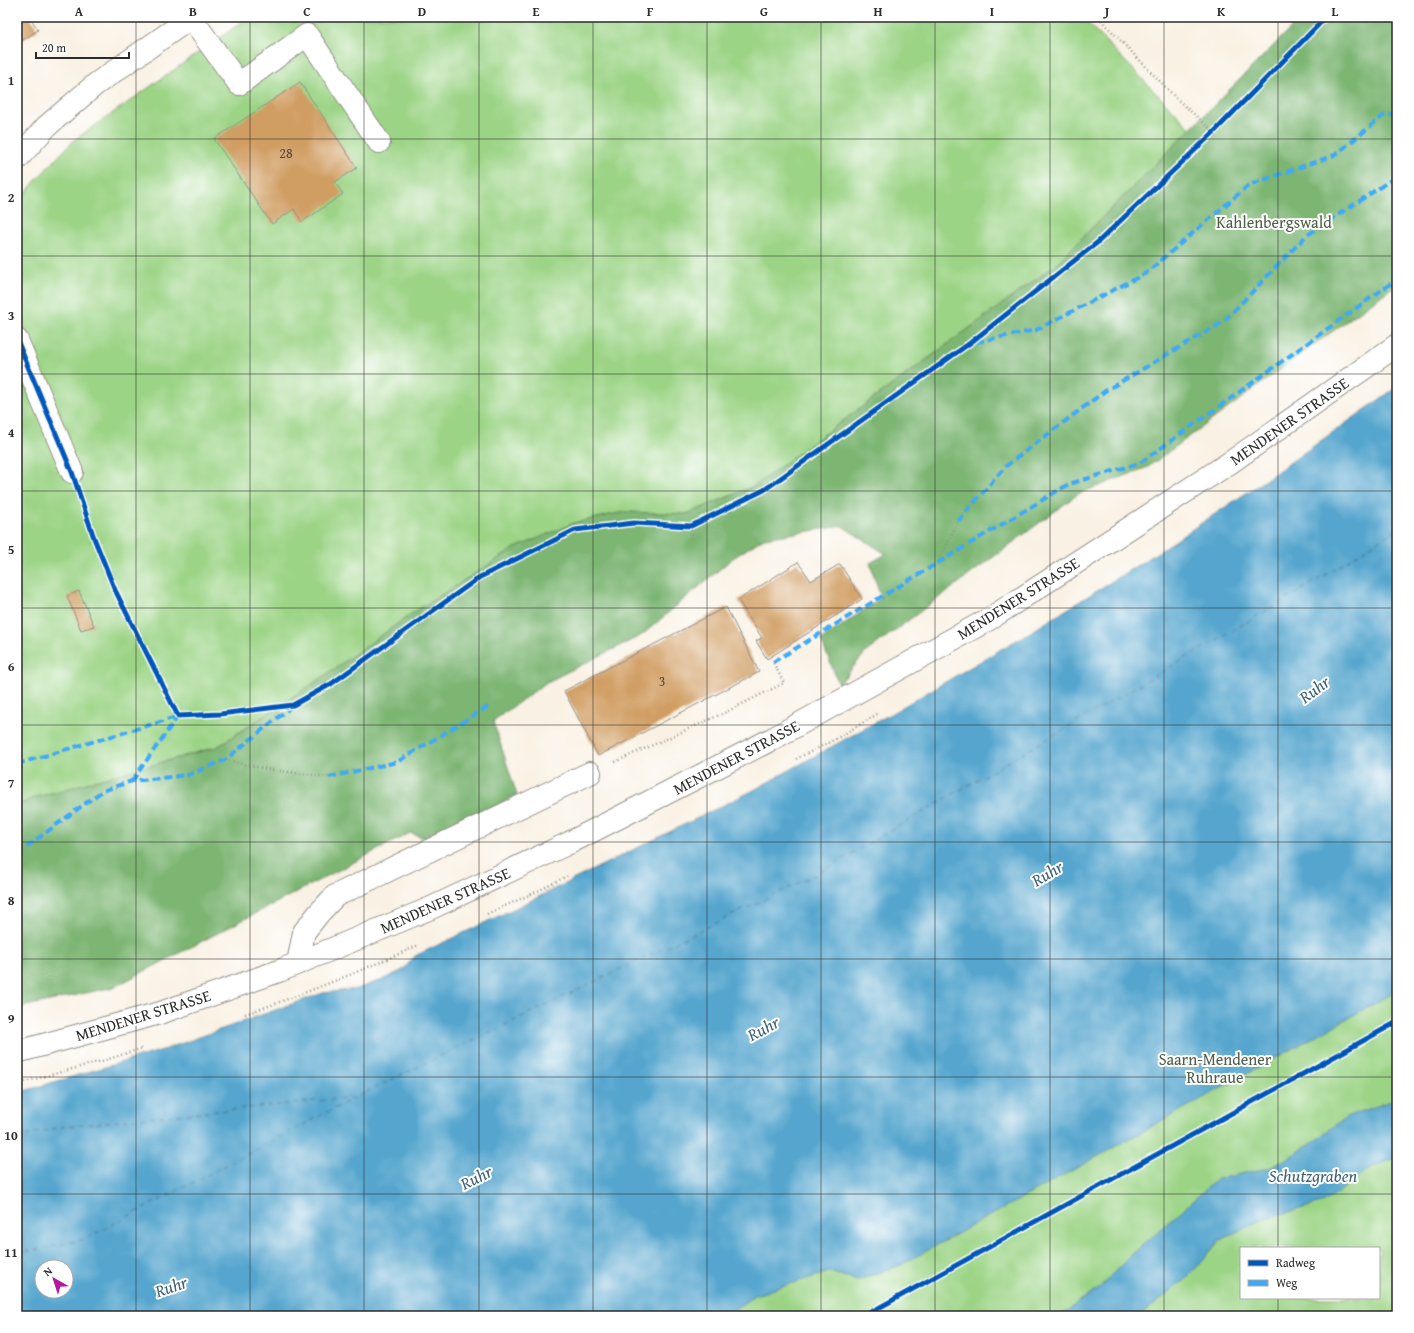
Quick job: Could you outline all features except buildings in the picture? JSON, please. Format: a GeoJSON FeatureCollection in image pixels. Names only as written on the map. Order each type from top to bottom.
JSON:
{"type":"FeatureCollection","features":[{"type":"Feature","properties":{"kind":"street"},"geometry":{"type":"LineString","coordinates":[[17,159],[47,126],[96,84],[191,17],[239,84],[307,34],[379,142]]}},
{"type":"Feature","properties":{"kind":"street"},"geometry":{"type":"LineString","coordinates":[[17,340],[72,472]]}},
{"type":"Feature","properties":{"kind":"street","name":"MENDENER STRASSE"},"geometry":{"type":"LineString","coordinates":[[17,1052],[160,1013],[298,963],[431,908],[569,843],[774,738],[991,618],[1231,462],[1397,345]]}},
{"type":"Feature","properties":{"kind":"street"},"geometry":{"type":"LineString","coordinates":[[298,963],[304,932],[335,896],[590,773]]}},
{"type":"Feature","properties":{"kind":"path"},"geometry":{"type":"LineString","coordinates":[[1098,17],[1178,100],[1214,132]]}},
{"type":"Feature","properties":{"kind":"path"},"geometry":{"type":"LineString","coordinates":[[938,563],[958,521]]}},
{"type":"Feature","properties":{"kind":"path"},"geometry":{"type":"LineString","coordinates":[[691,526],[692,542]]}},
{"type":"Feature","properties":{"kind":"path"},"geometry":{"type":"LineString","coordinates":[[590,773],[724,713],[784,683],[773,662]]}},
{"type":"Feature","properties":{"kind":"path"},"geometry":{"type":"LineString","coordinates":[[225,760],[272,770],[329,777]]}},
{"type":"Feature","properties":{"kind":"green space"},"geometry":{"type":"Polygon","coordinates":[[[249,17],[1082,17],[1191,129],[1053,267],[754,486],[687,514],[625,512],[574,523],[314,683],[217,747],[33,798],[17,806],[17,204],[36,180],[73,141],[249,17]]]}},
{"type":"Feature","properties":{"kind":"green space","name":"Kahlenbergswald"},"geometry":{"type":"Polygon","coordinates":[[[1302,17],[1397,17],[1397,284],[1148,467],[1078,494],[866,652],[839,684],[821,640],[881,598],[870,563],[886,554],[842,526],[764,538],[733,558],[642,635],[547,682],[493,721],[517,795],[431,840],[410,833],[114,987],[17,1008],[17,806],[33,798],[217,747],[314,683],[411,614],[515,548],[574,523],[625,512],[687,514],[754,486],[1053,267],[1302,17]]]}},
{"type":"Feature","properties":{"kind":"green space","name":"Saarn-Mendener Ruhraue"},"geometry":{"type":"Polygon","coordinates":[[[1397,750],[1397,1316],[153,1316],[1397,750]]]}},
{"type":"Feature","properties":{"kind":"water","name":"Ruhr"},"geometry":{"type":"Polygon","coordinates":[[[1397,387],[1397,991],[901,1265],[858,1280],[829,1272],[755,1295],[725,1316],[17,1316],[17,1093],[166,1049],[323,993],[356,989],[382,980],[403,970],[415,956],[526,903],[752,791],[894,712],[1034,630],[1160,551],[1261,483],[1397,387]]]}},
{"type":"Feature","properties":{"kind":"water","name":"Schutzgraben"},"geometry":{"type":"Polygon","coordinates":[[[1397,1099],[1397,1158],[1374,1166],[1325,1202],[1264,1219],[1220,1240],[1189,1276],[1140,1316],[1060,1316],[1097,1290],[1126,1260],[1217,1179],[1272,1167],[1301,1150],[1348,1116],[1397,1099]]]}},
{"type":"Feature","properties":{"kind":"ferry route"},"geometry":{"type":"LineString","coordinates":[[17,1254],[85,1239],[356,1097],[815,875],[1300,591],[1397,529]]}},
{"type":"Feature","properties":{"kind":"ferry route"},"geometry":{"type":"LineString","coordinates":[[17,1138],[61,1127],[355,1097]]}},
{"type":"Feature","properties":{"kind":"marked path"},"geometry":{"type":"LineString","coordinates":[[976,342],[1036,330],[1146,273],[1249,185],[1335,155],[1383,116],[1397,114]]}},
{"type":"Feature","properties":{"kind":"marked path"},"geometry":{"type":"LineString","coordinates":[[958,521],[1006,466],[1105,391],[1223,322],[1306,236],[1397,176]]}},
{"type":"Feature","properties":{"kind":"marked path"},"geometry":{"type":"LineString","coordinates":[[773,662],[1069,484],[1140,463],[1397,279]]}},
{"type":"Feature","properties":{"kind":"marked path"},"geometry":{"type":"LineString","coordinates":[[17,854],[102,791],[132,781],[188,775],[225,760],[292,706]]}},
{"type":"Feature","properties":{"kind":"marked path"},"geometry":{"type":"LineString","coordinates":[[329,777],[397,762],[489,706]]}},
{"type":"Feature","properties":{"kind":"marked path"},"geometry":{"type":"LineString","coordinates":[[132,781],[178,716]]}},
{"type":"Feature","properties":{"kind":"marked path"},"geometry":{"type":"LineString","coordinates":[[17,764],[180,716]]}},
{"type":"Feature","properties":{"kind":"cycle path"},"geometry":{"type":"LineString","coordinates":[[17,340],[72,472],[94,538],[115,590],[178,716],[220,714],[293,705],[331,684],[480,577],[575,530],[634,523],[691,526],[764,490],[970,343],[1098,242],[1214,132],[1326,17]]}},
{"type":"Feature","properties":{"kind":"cycle path"},"geometry":{"type":"LineString","coordinates":[[864,1316],[1397,1022]]}}]}
